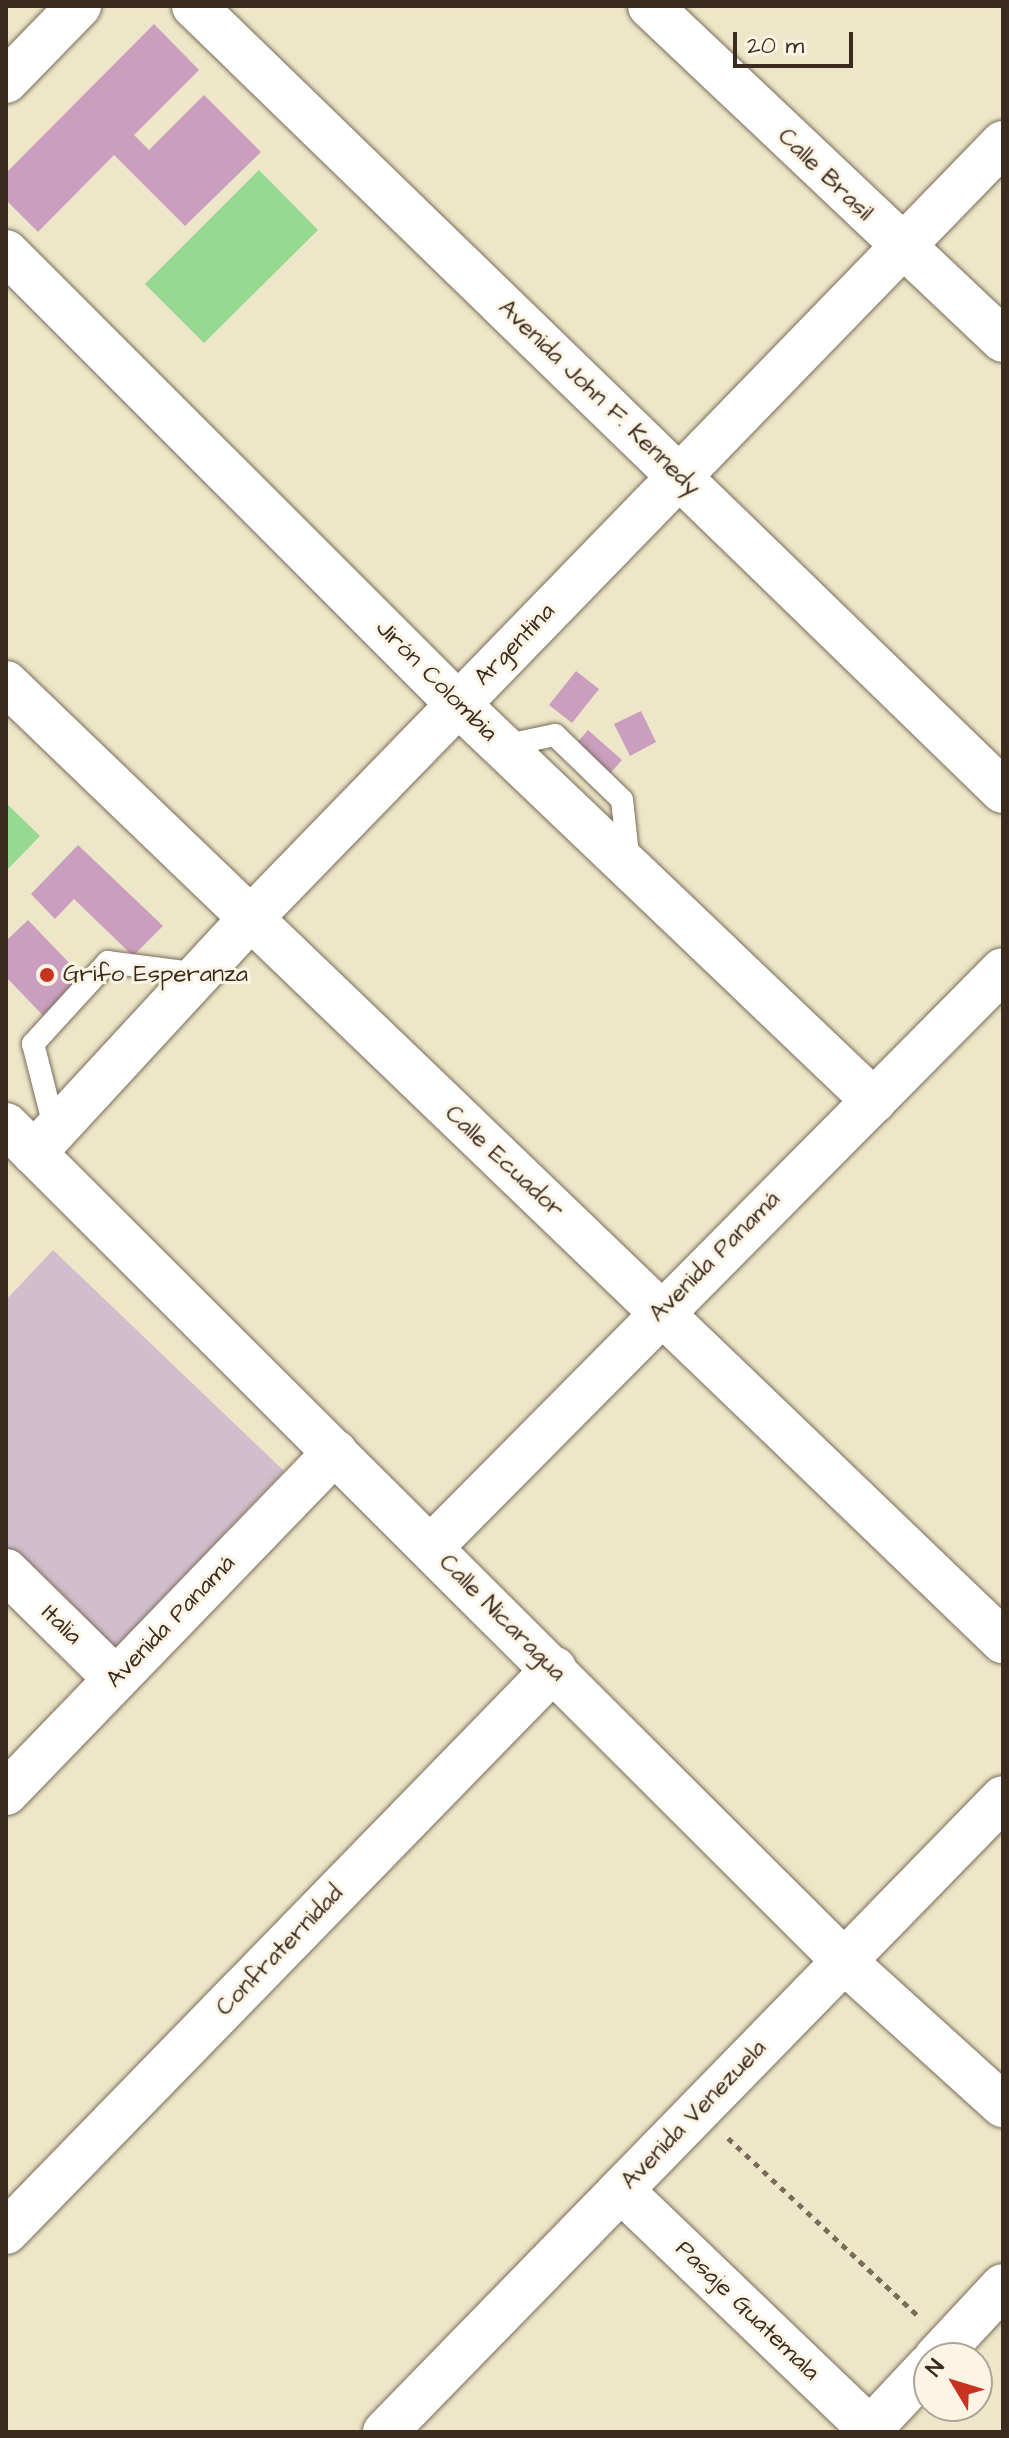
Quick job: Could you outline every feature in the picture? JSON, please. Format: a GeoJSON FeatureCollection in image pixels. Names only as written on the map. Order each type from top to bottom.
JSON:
{"type":"FeatureCollection","features":[{"type":"Feature","properties":{"kind":"street"},"geometry":{"type":"LineString","coordinates":[[6,81],[79,6]]}},
{"type":"Feature","properties":{"kind":"street","name":"Avenida John F. Kennedy"},"geometry":{"type":"LineString","coordinates":[[194,6],[1003,791]]}},
{"type":"Feature","properties":{"kind":"street","name":"Calle Brasil"},"geometry":{"type":"LineString","coordinates":[[650,6],[901,248],[1003,340]]}},
{"type":"Feature","properties":{"kind":"street","name":"Argentina"},"geometry":{"type":"LineString","coordinates":[[32,1136],[200,974],[677,475],[1003,143]]}},
{"type":"Feature","properties":{"kind":"street","name":"Jirón Colombia"},"geometry":{"type":"LineString","coordinates":[[6,252],[458,704],[874,1101]]}},
{"type":"Feature","properties":{"kind":"street","name":"Calle Ecuador"},"geometry":{"type":"LineString","coordinates":[[6,683],[248,921],[661,1310],[1003,1641]]}},
{"type":"Feature","properties":{"kind":"street","name":"Avenida Panamá"},"geometry":{"type":"LineString","coordinates":[[431,1547],[661,1310],[1003,970]]}},
{"type":"Feature","properties":{"kind":"street","name":"Calle Nicaragua"},"geometry":{"type":"LineString","coordinates":[[32,1136],[335,1452],[844,1961],[1003,2105]]}},
{"type":"Feature","properties":{"kind":"street","name":"Avenida Panamá"},"geometry":{"type":"LineString","coordinates":[[6,1793],[335,1452]]}},
{"type":"Feature","properties":{"kind":"street","name":"Italia"},"geometry":{"type":"LineString","coordinates":[[6,1571],[116,1679]]}},
{"type":"Feature","properties":{"kind":"street","name":"Confraternidad"},"geometry":{"type":"LineString","coordinates":[[6,2232],[554,1669]]}},
{"type":"Feature","properties":{"kind":"street","name":"Avenida Venezuela"},"geometry":{"type":"LineString","coordinates":[[385,2432],[1003,1798]]}},
{"type":"Feature","properties":{"kind":"street","name":"Pasaje Guatemala"},"geometry":{"type":"LineString","coordinates":[[621,2190],[871,2431]]}},
{"type":"Feature","properties":{"kind":"street"},"geometry":{"type":"LineString","coordinates":[[951,2342],[1003,2286]]}},
{"type":"Feature","properties":{"kind":"street"},"geometry":{"type":"LineString","coordinates":[[871,2431],[913,2384]]}},
{"type":"Feature","properties":{"kind":"lane"},"geometry":{"type":"LineString","coordinates":[[32,1136],[33,1044],[108,962],[200,974]]}},
{"type":"Feature","properties":{"kind":"path"},"geometry":{"type":"LineString","coordinates":[[699,2110],[924,2342]]}},
{"type":"Feature","properties":{"kind":"shaded area"},"geometry":{"type":"Polygon","coordinates":[[[53,1250],[284,1471],[114,1649],[6,1546],[6,1300],[53,1250]]]}},
{"type":"Feature","properties":{"kind":"green space"},"geometry":{"type":"Polygon","coordinates":[[[259,170],[318,230],[204,343],[145,284],[259,170]]]}},
{"type":"Feature","properties":{"kind":"green space"},"geometry":{"type":"Polygon","coordinates":[[[6,803],[40,836],[6,871],[6,803]]]}},
{"type":"Feature","properties":{"kind":"building"},"geometry":{"type":"Polygon","coordinates":[[[154,24],[199,70],[134,135],[149,150],[204,95],[261,152],[185,226],[114,155],[38,232],[6,200],[6,173],[154,24]]]}},
{"type":"Feature","properties":{"kind":"building"},"geometry":{"type":"Polygon","coordinates":[[[576,671],[599,689],[572,723],[549,705],[576,671]]]}},
{"type":"Feature","properties":{"kind":"building"},"geometry":{"type":"Polygon","coordinates":[[[641,711],[656,742],[630,756],[614,724],[641,711]]]}},
{"type":"Feature","properties":{"kind":"building"},"geometry":{"type":"Polygon","coordinates":[[[588,730],[622,760],[604,780],[570,751],[588,730]]]}},
{"type":"Feature","properties":{"kind":"building"},"geometry":{"type":"Polygon","coordinates":[[[78,845],[163,926],[133,956],[74,899],[55,919],[31,894],[78,845]]]}},
{"type":"Feature","properties":{"kind":"building"},"geometry":{"type":"Polygon","coordinates":[[[28,920],[95,990],[55,1028],[6,977],[6,941],[28,920]]]}},
{"type":"Feature","properties":{"kind":"place","name":"Grifo Esperanza"},"geometry":{"type":"Point","coordinates":[47,975]}}]}
